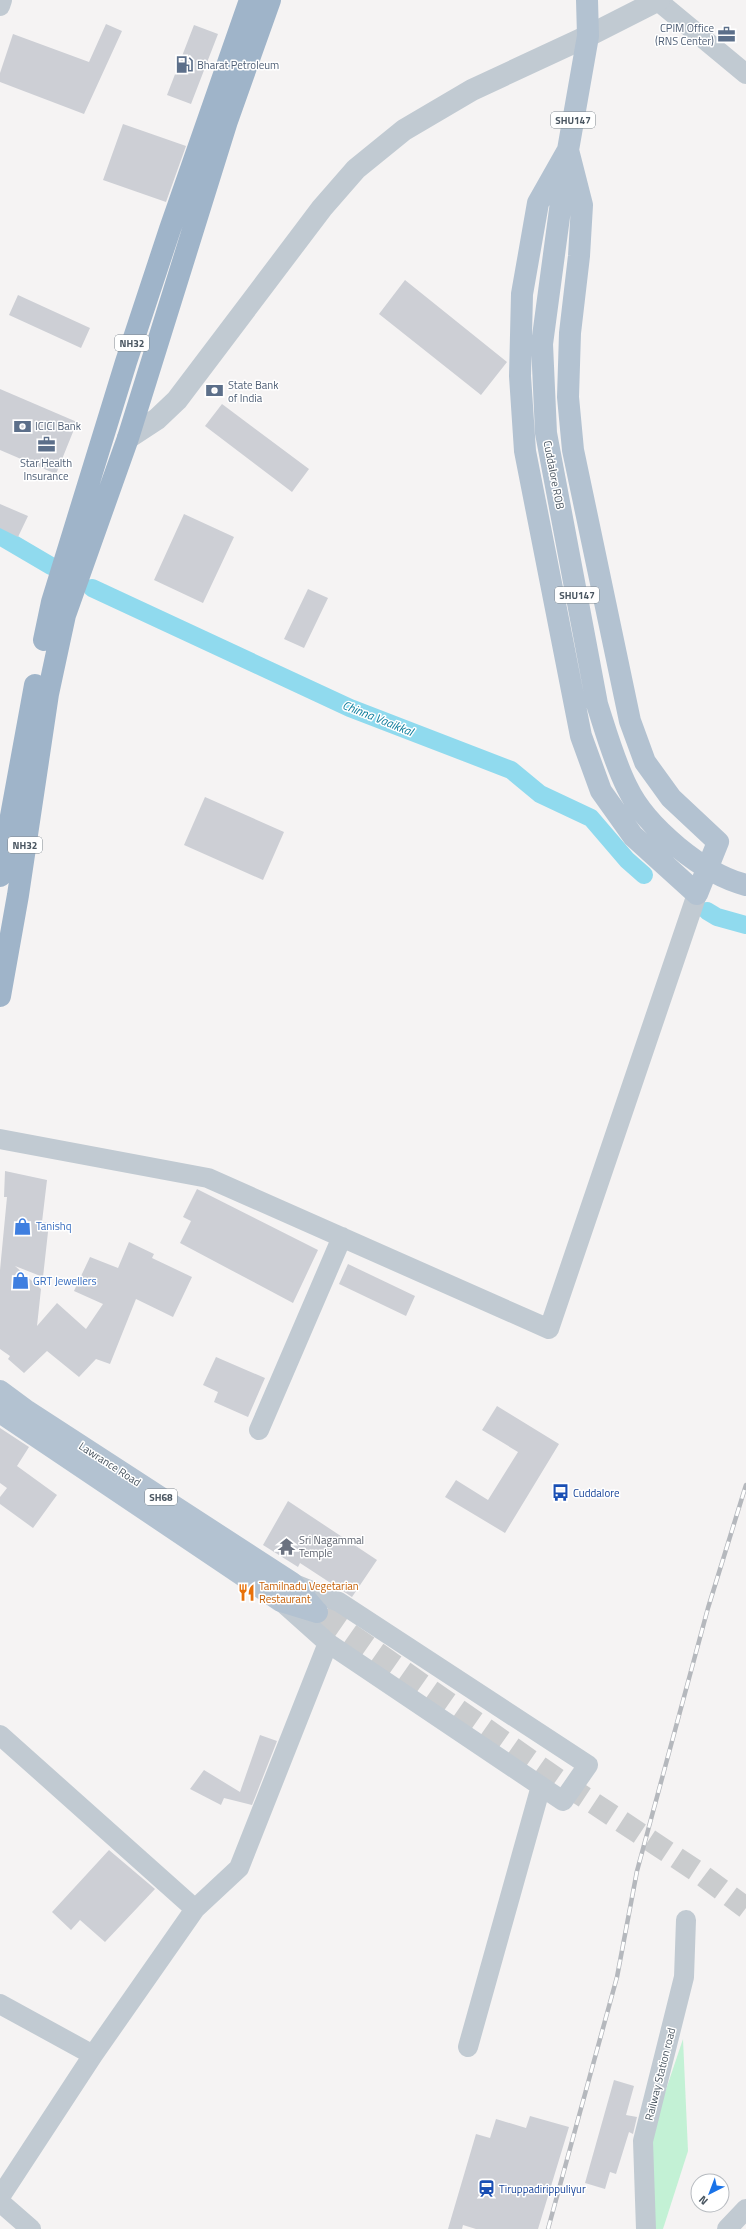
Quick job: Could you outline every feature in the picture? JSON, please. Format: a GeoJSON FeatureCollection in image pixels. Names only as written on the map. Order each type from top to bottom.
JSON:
{"type":"FeatureCollection","features":[{"type":"Feature","properties":{"kind":"highway","name":"NH32"},"geometry":{"type":"LineString","coordinates":[[0,876],[52,602],[133,340],[250,0]]}},
{"type":"Feature","properties":{"kind":"highway","name":"NH32"},"geometry":{"type":"LineString","coordinates":[[0,996],[18,895],[48,694],[65,616],[128,438],[227,121],[270,0]]}},
{"type":"Feature","properties":{"kind":"main road","name":"Cuddalore ROB"},"geometry":{"type":"LineString","coordinates":[[587,0],[588,36],[568,150],[542,344],[546,433],[597,704],[609,743],[627,788],[654,826],[693,860],[736,883],[746,886]]}},
{"type":"Feature","properties":{"kind":"main road"},"geometry":{"type":"LineString","coordinates":[[568,150],[582,205],[579,256],[570,333],[568,397],[573,450],[630,721],[645,762],[671,798],[718,842],[696,894],[633,836],[601,791],[581,736],[526,451],[520,376],[522,294],[538,203],[568,150]]}},
{"type":"Feature","properties":{"kind":"main road","name":"Lawrance Road"},"geometry":{"type":"LineString","coordinates":[[0,1391],[287,1592]]}},
{"type":"Feature","properties":{"kind":"main road","name":"Lawrance Road"},"geometry":{"type":"LineString","coordinates":[[0,1412],[319,1613]]}},
{"type":"Feature","properties":{"kind":"street"},"geometry":{"type":"LineString","coordinates":[[0,6],[2,0]]}},
{"type":"Feature","properties":{"kind":"street"},"geometry":{"type":"LineString","coordinates":[[128,438],[157,419],[177,400],[322,208],[356,169],[404,130],[472,90],[588,36],[658,0],[746,74]]}},
{"type":"Feature","properties":{"kind":"street"},"geometry":{"type":"LineString","coordinates":[[0,1139],[208,1178],[549,1329],[696,894]]}},
{"type":"Feature","properties":{"kind":"street"},"geometry":{"type":"LineString","coordinates":[[259,1430],[342,1237]]}},
{"type":"Feature","properties":{"kind":"street"},"geometry":{"type":"LineString","coordinates":[[287,1592],[339,1602],[588,1765],[563,1801],[328,1643],[287,1592]]}},
{"type":"Feature","properties":{"kind":"street"},"geometry":{"type":"LineString","coordinates":[[0,2197],[93,2055],[195,1909],[239,1868],[328,1643]]}},
{"type":"Feature","properties":{"kind":"street"},"geometry":{"type":"LineString","coordinates":[[0,1735],[195,1909]]}},
{"type":"Feature","properties":{"kind":"street"},"geometry":{"type":"LineString","coordinates":[[468,2047],[541,1786]]}},
{"type":"Feature","properties":{"kind":"street","name":"Railway Station road"},"geometry":{"type":"LineString","coordinates":[[646,2229],[643,2141],[684,1977],[686,1920]]}},
{"type":"Feature","properties":{"kind":"street"},"geometry":{"type":"LineString","coordinates":[[0,2004],[93,2055]]}},
{"type":"Feature","properties":{"kind":"street"},"geometry":{"type":"LineString","coordinates":[[0,2202],[31,2229]]}},
{"type":"Feature","properties":{"kind":"street"},"geometry":{"type":"LineString","coordinates":[[727,2229],[746,2209]]}},
{"type":"Feature","properties":{"kind":"green space"},"geometry":{"type":"Polygon","coordinates":[[[683,2039],[688,2151],[663,2229],[654,2229],[649,2140],[683,2039]]]}},
{"type":"Feature","properties":{"kind":"building"},"geometry":{"type":"Polygon","coordinates":[[[106,24],[122,31],[84,114],[0,82],[0,73],[13,34],[89,62],[106,24]]]}},
{"type":"Feature","properties":{"kind":"building"},"geometry":{"type":"Polygon","coordinates":[[[194,25],[218,34],[191,104],[167,95],[194,25]]]}},
{"type":"Feature","properties":{"kind":"building"},"geometry":{"type":"Polygon","coordinates":[[[123,124],[186,146],[166,202],[103,180],[123,124]]]}},
{"type":"Feature","properties":{"kind":"building"},"geometry":{"type":"Polygon","coordinates":[[[405,280],[507,362],[481,395],[379,314],[405,280]]]}},
{"type":"Feature","properties":{"kind":"building"},"geometry":{"type":"Polygon","coordinates":[[[18,295],[90,328],[81,348],[9,315],[18,295]]]}},
{"type":"Feature","properties":{"kind":"building"},"geometry":{"type":"Polygon","coordinates":[[[0,389],[77,422],[56,474],[0,450],[0,389]]]}},
{"type":"Feature","properties":{"kind":"building"},"geometry":{"type":"Polygon","coordinates":[[[222,404],[309,469],[292,492],[205,426],[222,404]]]}},
{"type":"Feature","properties":{"kind":"building"},"geometry":{"type":"Polygon","coordinates":[[[0,504],[28,516],[18,537],[0,528],[0,504]]]}},
{"type":"Feature","properties":{"kind":"building"},"geometry":{"type":"Polygon","coordinates":[[[184,514],[234,537],[203,603],[154,580],[184,514]]]}},
{"type":"Feature","properties":{"kind":"building"},"geometry":{"type":"Polygon","coordinates":[[[308,589],[328,598],[304,648],[284,639],[308,589]]]}},
{"type":"Feature","properties":{"kind":"building"},"geometry":{"type":"Polygon","coordinates":[[[205,797],[284,832],[263,880],[184,845],[205,797]]]}},
{"type":"Feature","properties":{"kind":"building"},"geometry":{"type":"Polygon","coordinates":[[[5,1171],[47,1180],[42,1222],[49,1223],[43,1277],[15,1266],[41,1289],[37,1326],[57,1303],[86,1329],[103,1304],[74,1291],[90,1257],[118,1268],[129,1242],[154,1254],[152,1258],[192,1277],[173,1317],[136,1299],[110,1364],[96,1359],[79,1377],[47,1351],[24,1373],[8,1359],[10,1356],[0,1349],[0,1270],[7,1197],[4,1197],[5,1171]]]}},
{"type":"Feature","properties":{"kind":"building"},"geometry":{"type":"Polygon","coordinates":[[[197,1189],[318,1250],[293,1303],[180,1243],[191,1221],[183,1217],[197,1189]]]}},
{"type":"Feature","properties":{"kind":"building"},"geometry":{"type":"Polygon","coordinates":[[[348,1264],[415,1296],[406,1316],[339,1284],[348,1264]]]}},
{"type":"Feature","properties":{"kind":"building"},"geometry":{"type":"Polygon","coordinates":[[[216,1357],[265,1378],[248,1417],[214,1402],[218,1392],[203,1385],[216,1357]]]}},
{"type":"Feature","properties":{"kind":"building"},"geometry":{"type":"Polygon","coordinates":[[[497,1406],[559,1444],[505,1533],[445,1497],[456,1480],[488,1500],[518,1452],[482,1430],[497,1406]]]}},
{"type":"Feature","properties":{"kind":"building"},"geometry":{"type":"Polygon","coordinates":[[[0,1428],[29,1447],[17,1466],[57,1495],[33,1528],[0,1504],[0,1497],[7,1488],[0,1483],[0,1428]]]}},
{"type":"Feature","properties":{"kind":"building"},"geometry":{"type":"Polygon","coordinates":[[[288,1501],[377,1560],[352,1597],[300,1563],[298,1567],[263,1545],[288,1501]]]}},
{"type":"Feature","properties":{"kind":"building"},"geometry":{"type":"Polygon","coordinates":[[[260,1735],[277,1741],[252,1805],[224,1798],[221,1805],[190,1789],[204,1770],[240,1792],[260,1735]]]}},
{"type":"Feature","properties":{"kind":"building"},"geometry":{"type":"Polygon","coordinates":[[[109,1850],[155,1889],[105,1942],[80,1920],[71,1930],[52,1912],[109,1850]]]}},
{"type":"Feature","properties":{"kind":"building"},"geometry":{"type":"Polygon","coordinates":[[[614,2080],[634,2086],[626,2115],[637,2117],[633,2134],[629,2132],[616,2174],[610,2172],[605,2189],[585,2183],[614,2080]]]}},
{"type":"Feature","properties":{"kind":"building"},"geometry":{"type":"Polygon","coordinates":[[[530,2116],[569,2127],[538,2229],[476,2229],[463,2225],[462,2229],[448,2229],[476,2134],[490,2138],[496,2119],[526,2128],[530,2116]]]}},
{"type":"Feature","properties":{"kind":"waterway","name":"Chinna Vaaikkal"},"geometry":{"type":"LineString","coordinates":[[0,536],[51,566]]}},
{"type":"Feature","properties":{"kind":"waterway","name":"Chinna Vaaikkal"},"geometry":{"type":"LineString","coordinates":[[92,588],[350,708],[511,770],[540,794],[591,818],[627,860],[644,875]]}},
{"type":"Feature","properties":{"kind":"waterway","name":"Chinna Vaaikkal"},"geometry":{"type":"LineString","coordinates":[[707,911],[717,917],[746,925]]}},
{"type":"Feature","properties":{"kind":"tunnel"},"geometry":{"type":"LineString","coordinates":[[323,1615],[560,1781],[695,1870],[746,1908]]}},
{"type":"Feature","properties":{"kind":"railway"},"geometry":{"type":"LineString","coordinates":[[548,2229],[617,1977],[637,1871],[708,1608],[746,1485]]}},
{"type":"Feature","properties":{"kind":"place","name":"CPIM Office (RNS Center)"},"geometry":{"type":"Point","coordinates":[727,34]}},
{"type":"Feature","properties":{"kind":"place","name":"Bharat Petroleum"},"geometry":{"type":"Point","coordinates":[184,65]}},
{"type":"Feature","properties":{"kind":"place","name":"State Bank of India"},"geometry":{"type":"Point","coordinates":[215,391]}},
{"type":"Feature","properties":{"kind":"place","name":"ICICI Bank"},"geometry":{"type":"Point","coordinates":[22,426]}},
{"type":"Feature","properties":{"kind":"place","name":"Star Health Insurance"},"geometry":{"type":"Point","coordinates":[46,445]}},
{"type":"Feature","properties":{"kind":"place","name":"Tanishq"},"geometry":{"type":"Point","coordinates":[23,1226]}},
{"type":"Feature","properties":{"kind":"place","name":"GRT Jewellers"},"geometry":{"type":"Point","coordinates":[20,1281]}},
{"type":"Feature","properties":{"kind":"place","name":"Cuddalore"},"geometry":{"type":"Point","coordinates":[560,1493]}},
{"type":"Feature","properties":{"kind":"place","name":"Sri Nagammal Temple"},"geometry":{"type":"Point","coordinates":[286,1546]}},
{"type":"Feature","properties":{"kind":"place","name":"Tamilnadu Vegetarian Restaurant"},"geometry":{"type":"Point","coordinates":[246,1592]}},
{"type":"Feature","properties":{"kind":"place","name":"Tiruppadirippuliyur"},"geometry":{"type":"Point","coordinates":[486,2189]}}]}
